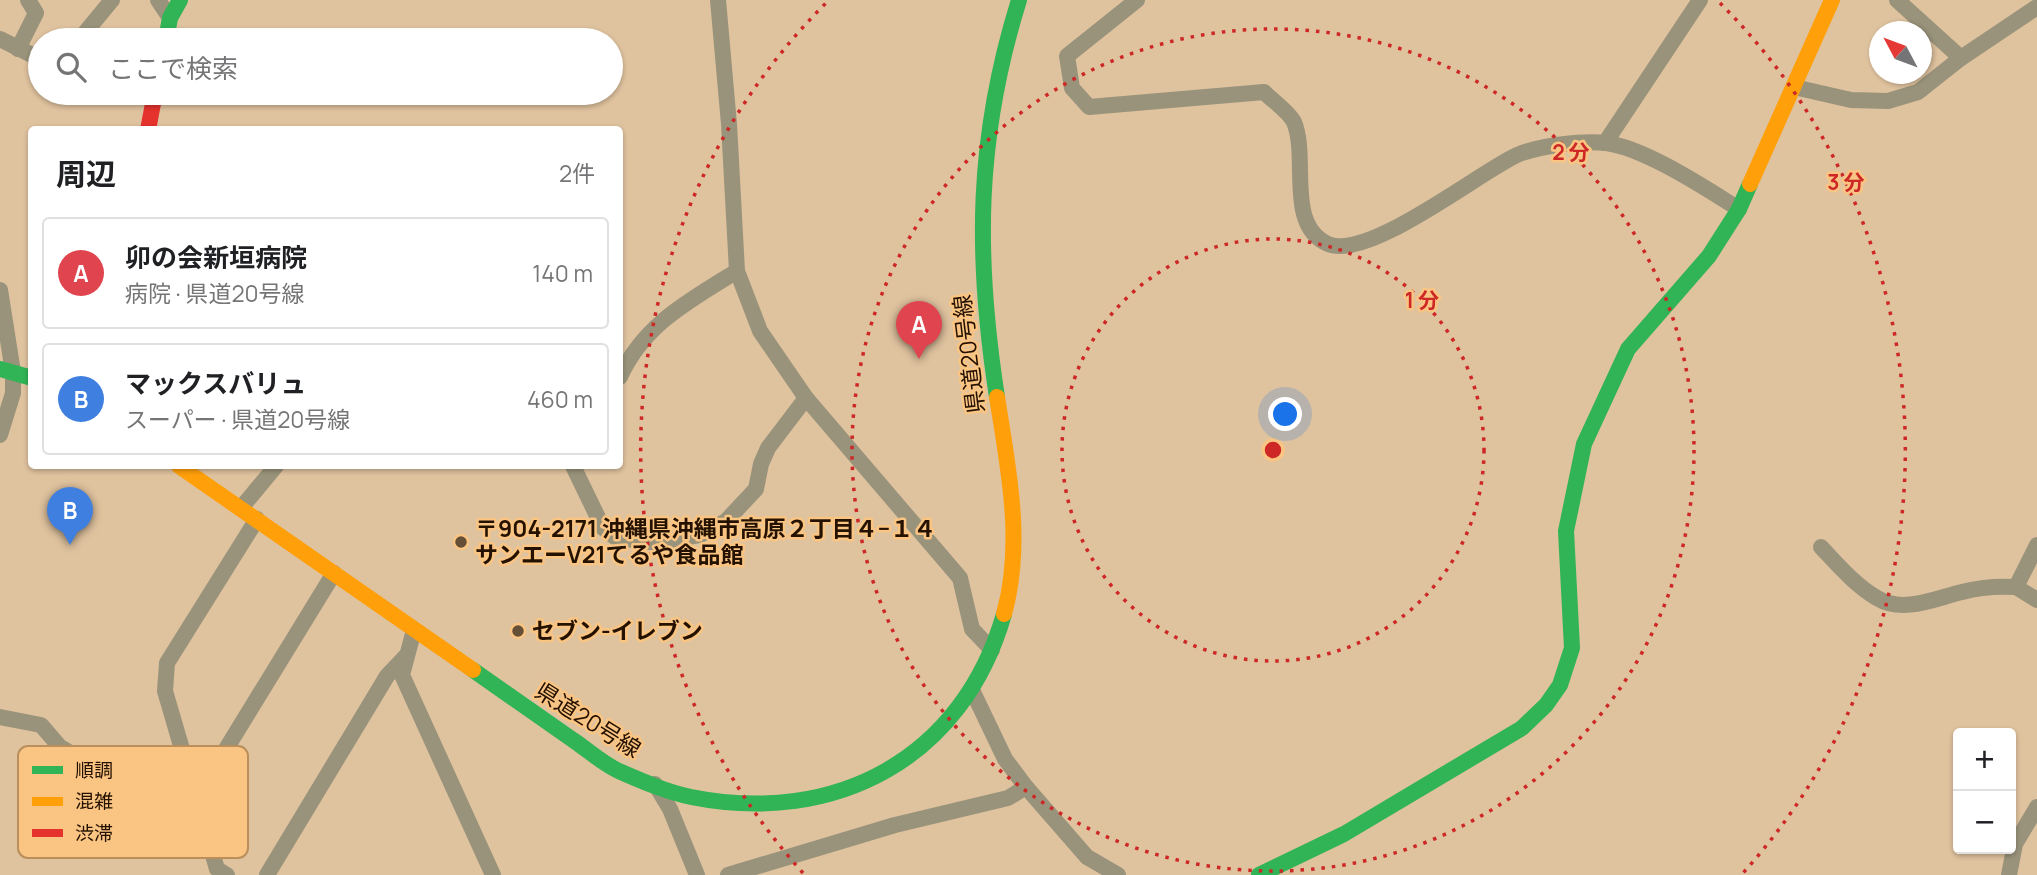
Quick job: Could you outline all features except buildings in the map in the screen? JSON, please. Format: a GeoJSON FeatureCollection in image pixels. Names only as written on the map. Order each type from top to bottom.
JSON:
{"type":"FeatureCollection","features":[{"type":"Feature","properties":{"kind":"main road"},"geometry":{"type":"LineString","coordinates":[[168,28],[180,0]]}},
{"type":"Feature","properties":{"kind":"main road","name":"県道20号線"},"geometry":{"type":"LineString","coordinates":[[183,469],[574,743],[618,771],[687,796],[744,803],[795,803],[822,798],[880,775],[906,759],[952,716],[972,690],[992,650],[1007,603],[1014,523],[983,282],[981,180],[990,103],[1019,0]]}},
{"type":"Feature","properties":{"kind":"main road"},"geometry":{"type":"LineString","coordinates":[[1259,875],[1344,834],[1522,728],[1546,705],[1560,685],[1572,648],[1566,531],[1584,444],[1628,349],[1709,256],[1739,208],[1832,0]]}},
{"type":"Feature","properties":{"kind":"main road"},"geometry":{"type":"LineString","coordinates":[[149,126],[153,105]]}},
{"type":"Feature","properties":{"kind":"main road"},"geometry":{"type":"LineString","coordinates":[[7,370],[28,377]]}},
{"type":"Feature","properties":{"kind":"street"},"geometry":{"type":"LineString","coordinates":[[28,0],[36,13],[28,28]]}},
{"type":"Feature","properties":{"kind":"street"},"geometry":{"type":"LineString","coordinates":[[89,28],[112,0]]}},
{"type":"Feature","properties":{"kind":"street"},"geometry":{"type":"LineString","coordinates":[[158,0],[170,19]]}},
{"type":"Feature","properties":{"kind":"street"},"geometry":{"type":"LineString","coordinates":[[718,0],[729,124],[737,271],[760,331],[806,398],[960,578],[972,629],[992,650]]}},
{"type":"Feature","properties":{"kind":"street"},"geometry":{"type":"LineString","coordinates":[[1137,0],[1066,56],[1072,88],[1089,107],[1264,92],[1293,120],[1301,152],[1299,195],[1311,231],[1329,244],[1360,244],[1420,215],[1482,174],[1519,155],[1542,147],[1605,143],[1631,150],[1739,208]]}},
{"type":"Feature","properties":{"kind":"street"},"geometry":{"type":"LineString","coordinates":[[1605,143],[1700,0]]}},
{"type":"Feature","properties":{"kind":"street"},"geometry":{"type":"LineString","coordinates":[[1897,0],[1962,58]]}},
{"type":"Feature","properties":{"kind":"street"},"geometry":{"type":"LineString","coordinates":[[1794,87],[1851,100],[1888,101],[1918,92],[2037,7]]}},
{"type":"Feature","properties":{"kind":"street"},"geometry":{"type":"LineString","coordinates":[[18,48],[28,29]]}},
{"type":"Feature","properties":{"kind":"street"},"geometry":{"type":"LineString","coordinates":[[0,39],[28,53]]}},
{"type":"Feature","properties":{"kind":"street"},"geometry":{"type":"LineString","coordinates":[[623,370],[627,360],[654,326],[687,301],[737,271]]}},
{"type":"Feature","properties":{"kind":"street"},"geometry":{"type":"LineString","coordinates":[[0,290],[7,370],[13,393],[0,435]]}},
{"type":"Feature","properties":{"kind":"street"},"geometry":{"type":"LineString","coordinates":[[574,469],[603,527],[616,538],[659,542],[700,535],[726,521],[756,489],[761,464],[768,448],[806,398]]}},
{"type":"Feature","properties":{"kind":"street"},"geometry":{"type":"LineString","coordinates":[[241,508],[274,469]]}},
{"type":"Feature","properties":{"kind":"street"},"geometry":{"type":"LineString","coordinates":[[181,746],[165,691],[167,663],[257,519]]}},
{"type":"Feature","properties":{"kind":"street"},"geometry":{"type":"LineString","coordinates":[[2016,587],[2037,545]]}},
{"type":"Feature","properties":{"kind":"street"},"geometry":{"type":"LineString","coordinates":[[1821,547],[1854,581],[1880,600],[1920,605],[1961,592],[1995,586],[2016,587],[2037,600]]}},
{"type":"Feature","properties":{"kind":"street"},"geometry":{"type":"LineString","coordinates":[[223,746],[334,573]]}},
{"type":"Feature","properties":{"kind":"street"},"geometry":{"type":"LineString","coordinates":[[414,630],[402,675],[493,875]]}},
{"type":"Feature","properties":{"kind":"street"},"geometry":{"type":"LineString","coordinates":[[267,875],[387,676],[405,657]]}},
{"type":"Feature","properties":{"kind":"street"},"geometry":{"type":"LineString","coordinates":[[972,690],[1005,759],[1026,787],[1087,857],[1118,875]]}},
{"type":"Feature","properties":{"kind":"street"},"geometry":{"type":"LineString","coordinates":[[0,717],[41,725],[59,746]]}},
{"type":"Feature","properties":{"kind":"street"},"geometry":{"type":"LineString","coordinates":[[655,785],[670,809],[697,875]]}},
{"type":"Feature","properties":{"kind":"street"},"geometry":{"type":"LineString","coordinates":[[728,875],[895,825],[1008,799],[1026,787]]}},
{"type":"Feature","properties":{"kind":"street"},"geometry":{"type":"LineString","coordinates":[[2009,875],[2015,844],[2037,807]]}},
{"type":"Feature","properties":{"kind":"street"},"geometry":{"type":"LineString","coordinates":[[215,858],[218,869],[227,875]]}},
{"type":"Feature","properties":{"kind":"traffic: fast"},"geometry":{"type":"LineString","coordinates":[[168,28],[170,18],[180,0]]}},
{"type":"Feature","properties":{"kind":"traffic: fast"},"geometry":{"type":"LineString","coordinates":[[997,397],[985,294],[984,197],[994,100],[1019,0]]}},
{"type":"Feature","properties":{"kind":"traffic: fast"},"geometry":{"type":"LineString","coordinates":[[1259,875],[1344,834],[1522,728],[1546,705],[1560,685],[1572,648],[1566,531],[1584,444],[1628,349],[1709,256],[1739,209],[1750,184]]}},
{"type":"Feature","properties":{"kind":"traffic: fast"},"geometry":{"type":"LineString","coordinates":[[0,369],[28,377]]}},
{"type":"Feature","properties":{"kind":"traffic: fast"},"geometry":{"type":"LineString","coordinates":[[473,670],[608,765],[647,783],[691,797],[744,803],[795,801],[843,790],[887,770],[925,743],[958,707],[985,664],[1004,614]]}},
{"type":"Feature","properties":{"kind":"traffic: slow"},"geometry":{"type":"LineString","coordinates":[[1750,184],[1832,0]]}},
{"type":"Feature","properties":{"kind":"traffic: slow"},"geometry":{"type":"LineString","coordinates":[[997,397],[1009,478],[1013,533],[1013,560],[1004,614]]}},
{"type":"Feature","properties":{"kind":"traffic: slow"},"geometry":{"type":"LineString","coordinates":[[183,469],[473,670]]}},
{"type":"Feature","properties":{"kind":"traffic: jam"},"geometry":{"type":"LineString","coordinates":[[149,126],[153,105]]}},
{"type":"Feature","properties":{"kind":"place","name":"卯の会新垣病院"},"geometry":{"type":"Point","coordinates":[919,359]}},
{"type":"Feature","properties":{"kind":"place","name":"〒904-2171 沖縄県沖縄市高原２丁目４−１４ サンエーV21てるや食品館"},"geometry":{"type":"Point","coordinates":[461,542]}},
{"type":"Feature","properties":{"kind":"place","name":"マックスバリュ"},"geometry":{"type":"Point","coordinates":[70,545]}},
{"type":"Feature","properties":{"kind":"place","name":"セブン-イレブン"},"geometry":{"type":"Point","coordinates":[518,631]}}]}
